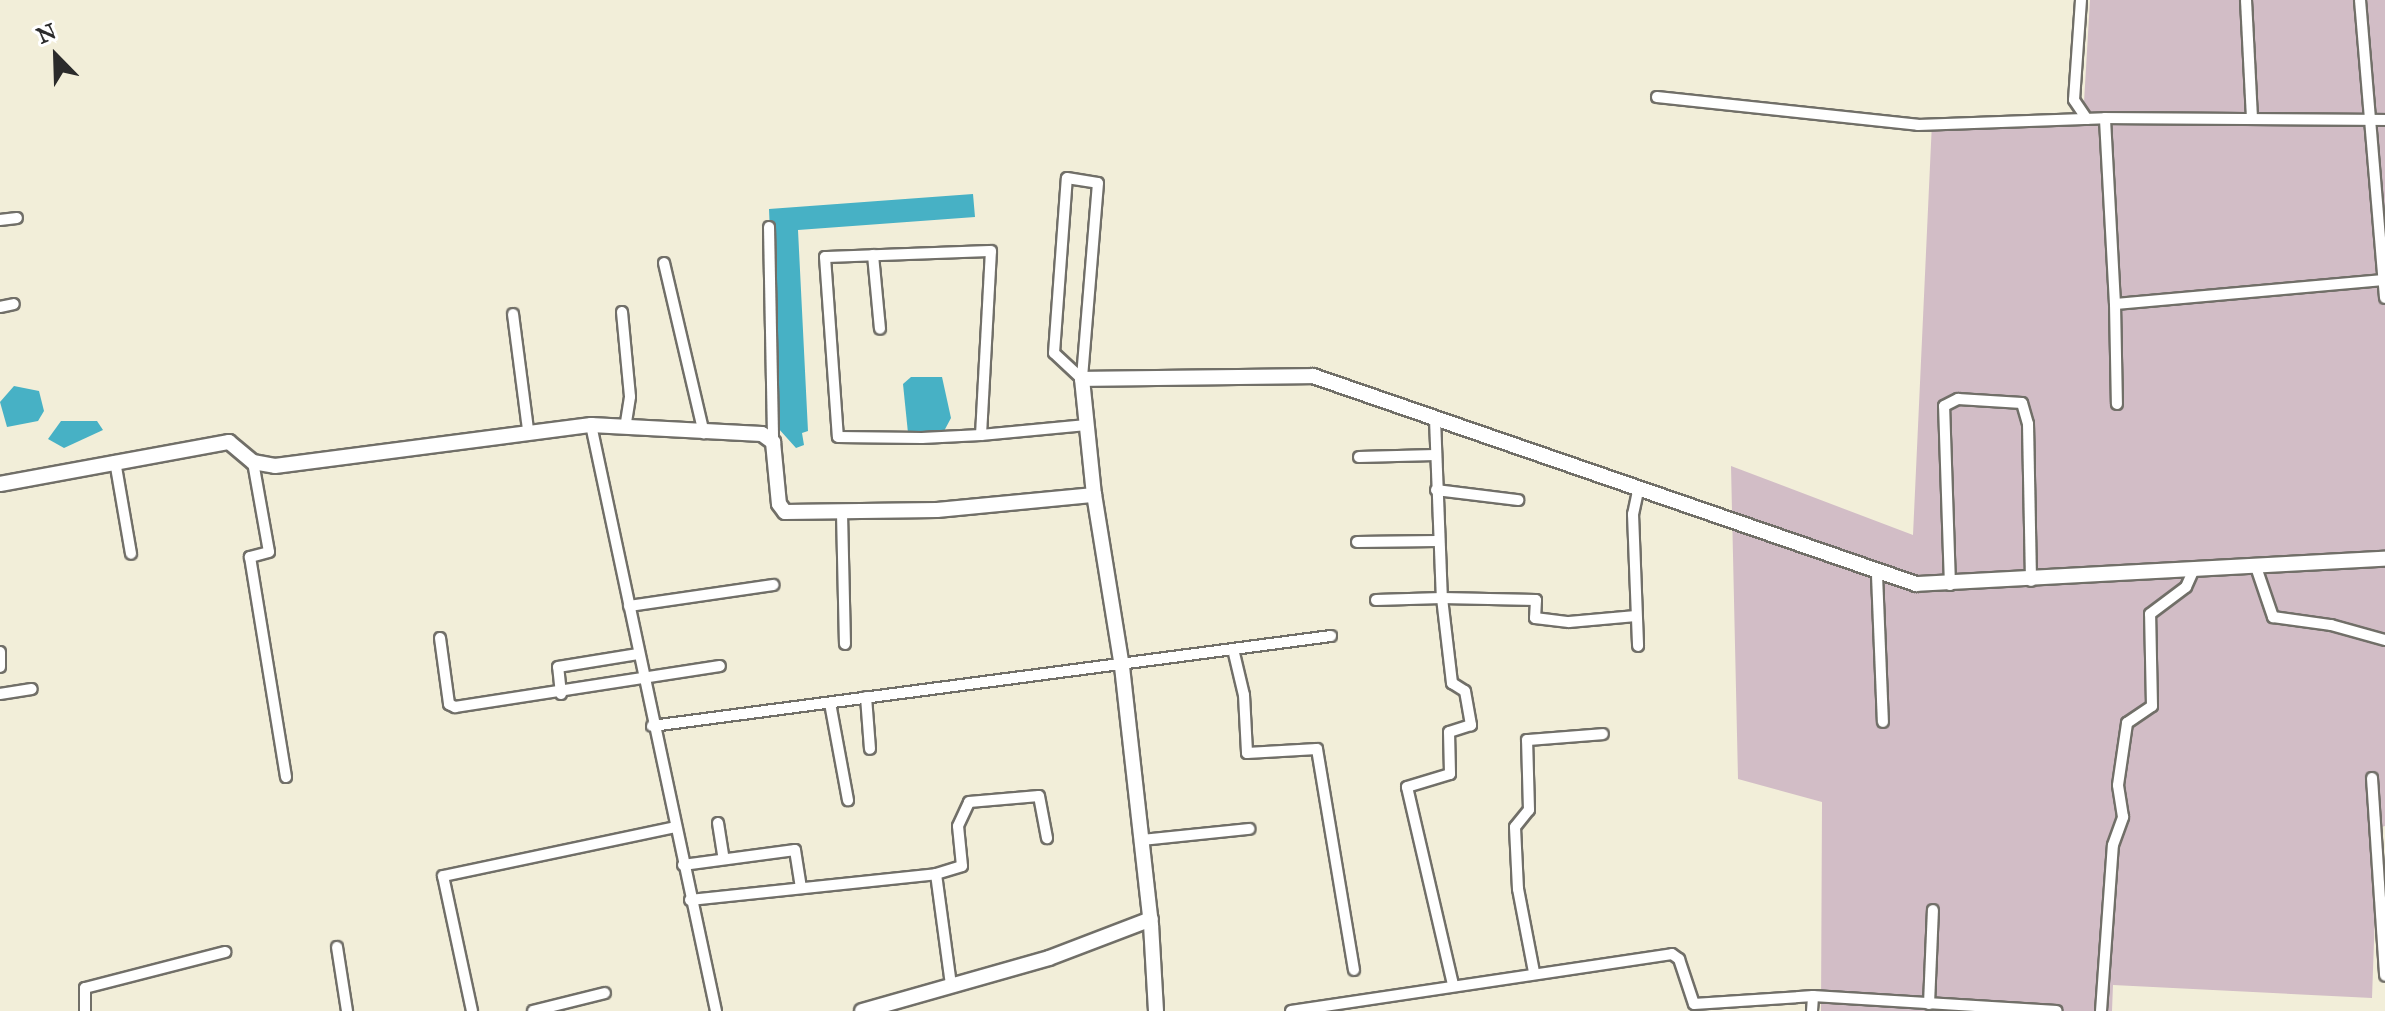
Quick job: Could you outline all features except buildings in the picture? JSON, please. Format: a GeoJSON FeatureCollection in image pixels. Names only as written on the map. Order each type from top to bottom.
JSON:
{"type":"FeatureCollection","features":[{"type":"Feature","properties":{"kind":"street"},"geometry":{"type":"LineString","coordinates":[[2081,0],[2074,100],[2087,119]]}},
{"type":"Feature","properties":{"kind":"street"},"geometry":{"type":"LineString","coordinates":[[2246,0],[2252,119]]}},
{"type":"Feature","properties":{"kind":"street"},"geometry":{"type":"LineString","coordinates":[[2360,0],[2385,298]]}},
{"type":"Feature","properties":{"kind":"street"},"geometry":{"type":"LineString","coordinates":[[1657,97],[1918,125],[2105,118],[2385,120]]}},
{"type":"Feature","properties":{"kind":"street"},"geometry":{"type":"LineString","coordinates":[[2105,118],[2117,404]]}},
{"type":"Feature","properties":{"kind":"street"},"geometry":{"type":"LineString","coordinates":[[1156,1011],[1151,919],[1122,667],[1094,495],[1082,379],[1098,183],[1067,178],[1054,353],[1082,379],[1313,376],[1877,575],[1916,584],[2031,581],[2385,559]]}},
{"type":"Feature","properties":{"kind":"street"},"geometry":{"type":"LineString","coordinates":[[0,220],[17,218]]}},
{"type":"Feature","properties":{"kind":"street"},"geometry":{"type":"LineString","coordinates":[[769,227],[773,442],[779,504],[785,512],[937,510],[1094,495]]}},
{"type":"Feature","properties":{"kind":"street"},"geometry":{"type":"LineString","coordinates":[[981,435],[991,251],[825,257],[838,437],[981,435],[1087,425]]}},
{"type":"Feature","properties":{"kind":"street"},"geometry":{"type":"LineString","coordinates":[[873,255],[880,329]]}},
{"type":"Feature","properties":{"kind":"street"},"geometry":{"type":"LineString","coordinates":[[664,263],[704,433]]}},
{"type":"Feature","properties":{"kind":"street"},"geometry":{"type":"LineString","coordinates":[[2115,304],[2384,280]]}},
{"type":"Feature","properties":{"kind":"street"},"geometry":{"type":"LineString","coordinates":[[0,307],[14,304]]}},
{"type":"Feature","properties":{"kind":"street"},"geometry":{"type":"LineString","coordinates":[[622,312],[630,397],[625,427]]}},
{"type":"Feature","properties":{"kind":"street"},"geometry":{"type":"LineString","coordinates":[[513,314],[528,430]]}},
{"type":"Feature","properties":{"kind":"street"},"geometry":{"type":"LineString","coordinates":[[1950,585],[1944,406],[1958,399],[2022,403],[2028,424],[2031,581]]}},
{"type":"Feature","properties":{"kind":"street"},"geometry":{"type":"LineString","coordinates":[[1435,419],[1437,541],[1442,598],[1452,683],[1465,691],[1471,725],[1449,732],[1450,774],[1407,787],[1453,985]]}},
{"type":"Feature","properties":{"kind":"street"},"geometry":{"type":"LineString","coordinates":[[0,484],[229,442],[253,462],[298,463],[528,430],[591,425],[762,434],[773,442]]}},
{"type":"Feature","properties":{"kind":"street"},"geometry":{"type":"LineString","coordinates":[[591,425],[652,726],[716,1011]]}},
{"type":"Feature","properties":{"kind":"street"},"geometry":{"type":"LineString","coordinates":[[1359,457],[1435,455]]}},
{"type":"Feature","properties":{"kind":"street"},"geometry":{"type":"LineString","coordinates":[[115,461],[131,554]]}},
{"type":"Feature","properties":{"kind":"street"},"geometry":{"type":"LineString","coordinates":[[253,462],[269,552],[250,557],[286,777]]}},
{"type":"Feature","properties":{"kind":"street"},"geometry":{"type":"LineString","coordinates":[[1436,490],[1518,500]]}},
{"type":"Feature","properties":{"kind":"street"},"geometry":{"type":"LineString","coordinates":[[1638,491],[1633,514],[1638,646]]}},
{"type":"Feature","properties":{"kind":"street"},"geometry":{"type":"LineString","coordinates":[[842,513],[845,644]]}},
{"type":"Feature","properties":{"kind":"street"},"geometry":{"type":"LineString","coordinates":[[1357,542],[1437,541]]}},
{"type":"Feature","properties":{"kind":"street"},"geometry":{"type":"LineString","coordinates":[[2256,567],[2273,617],[2331,625],[2385,640]]}},
{"type":"Feature","properties":{"kind":"street"},"geometry":{"type":"LineString","coordinates":[[2101,1011],[2113,845],[2123,817],[2118,785],[2127,723],[2152,706],[2150,614],[2186,587],[2193,571]]}},
{"type":"Feature","properties":{"kind":"street"},"geometry":{"type":"LineString","coordinates":[[1877,575],[1883,722]]}},
{"type":"Feature","properties":{"kind":"street"},"geometry":{"type":"LineString","coordinates":[[629,606],[773,585]]}},
{"type":"Feature","properties":{"kind":"street"},"geometry":{"type":"LineString","coordinates":[[1376,600],[1536,600],[1535,618],[1569,622],[1636,616]]}},
{"type":"Feature","properties":{"kind":"street"},"geometry":{"type":"LineString","coordinates":[[652,726],[1122,667],[1331,636]]}},
{"type":"Feature","properties":{"kind":"street"},"geometry":{"type":"LineString","coordinates":[[440,638],[451,707],[561,694],[720,666]]}},
{"type":"Feature","properties":{"kind":"street"},"geometry":{"type":"LineString","coordinates":[[1233,649],[1244,695],[1247,753],[1317,749],[1354,970]]}},
{"type":"Feature","properties":{"kind":"street"},"geometry":{"type":"LineString","coordinates":[[0,652],[0,667]]}},
{"type":"Feature","properties":{"kind":"street"},"geometry":{"type":"LineString","coordinates":[[561,694],[558,667],[638,654]]}},
{"type":"Feature","properties":{"kind":"street"},"geometry":{"type":"LineString","coordinates":[[0,694],[32,689]]}},
{"type":"Feature","properties":{"kind":"street"},"geometry":{"type":"LineString","coordinates":[[866,697],[870,749]]}},
{"type":"Feature","properties":{"kind":"street"},"geometry":{"type":"LineString","coordinates":[[830,703],[848,800]]}},
{"type":"Feature","properties":{"kind":"street"},"geometry":{"type":"LineString","coordinates":[[1534,972],[1520,904],[1515,827],[1529,810],[1527,740],[1603,734]]}},
{"type":"Feature","properties":{"kind":"street"},"geometry":{"type":"LineString","coordinates":[[2372,778],[2385,976]]}},
{"type":"Feature","properties":{"kind":"street"},"geometry":{"type":"LineString","coordinates":[[690,900],[936,874],[962,866],[958,826],[969,802],[1039,796],[1047,838]]}},
{"type":"Feature","properties":{"kind":"street"},"geometry":{"type":"LineString","coordinates":[[718,823],[724,859]]}},
{"type":"Feature","properties":{"kind":"street"},"geometry":{"type":"LineString","coordinates":[[472,1011],[443,876],[675,827]]}},
{"type":"Feature","properties":{"kind":"street"},"geometry":{"type":"LineString","coordinates":[[1142,840],[1249,829]]}},
{"type":"Feature","properties":{"kind":"street"},"geometry":{"type":"LineString","coordinates":[[683,865],[795,850],[801,888]]}},
{"type":"Feature","properties":{"kind":"street"},"geometry":{"type":"LineString","coordinates":[[936,874],[951,985]]}},
{"type":"Feature","properties":{"kind":"street"},"geometry":{"type":"LineString","coordinates":[[1929,1004],[1933,910]]}},
{"type":"Feature","properties":{"kind":"street"},"geometry":{"type":"LineString","coordinates":[[862,1011],[1049,958],[1151,919]]}},
{"type":"Feature","properties":{"kind":"street"},"geometry":{"type":"LineString","coordinates":[[337,947],[347,1011]]}},
{"type":"Feature","properties":{"kind":"street"},"geometry":{"type":"LineString","coordinates":[[85,1011],[85,988],[225,952]]}},
{"type":"Feature","properties":{"kind":"street"},"geometry":{"type":"LineString","coordinates":[[1291,1011],[1534,972],[1672,954],[1679,959],[1695,1008],[1813,996],[2057,1011]]}},
{"type":"Feature","properties":{"kind":"street"},"geometry":{"type":"LineString","coordinates":[[533,1011],[605,993]]}},
{"type":"Feature","properties":{"kind":"street"},"geometry":{"type":"LineString","coordinates":[[1812,1011],[1813,996]]}},
{"type":"Feature","properties":{"kind":"shaded area"},"geometry":{"type":"Polygon","coordinates":[[[2090,0],[2385,0],[2385,826],[2378,828],[2372,998],[2113,985],[2112,1011],[1821,1011],[1822,802],[1738,779],[1731,466],[1913,535],[1932,122],[2083,119],[2090,0]]]}},
{"type":"Feature","properties":{"kind":"water"},"geometry":{"type":"Polygon","coordinates":[[[973,194],[975,217],[798,230],[808,431],[802,433],[804,445],[796,448],[778,428],[769,209],[973,194]]]}},
{"type":"Feature","properties":{"kind":"water"},"geometry":{"type":"Polygon","coordinates":[[[911,377],[942,377],[951,418],[943,433],[908,433],[903,384],[911,377]]]}},
{"type":"Feature","properties":{"kind":"water"},"geometry":{"type":"Polygon","coordinates":[[[14,386],[39,391],[44,411],[38,421],[7,427],[0,402],[14,386]]]}},
{"type":"Feature","properties":{"kind":"water"},"geometry":{"type":"Polygon","coordinates":[[[61,421],[97,421],[103,430],[64,448],[48,439],[61,421]]]}}]}
